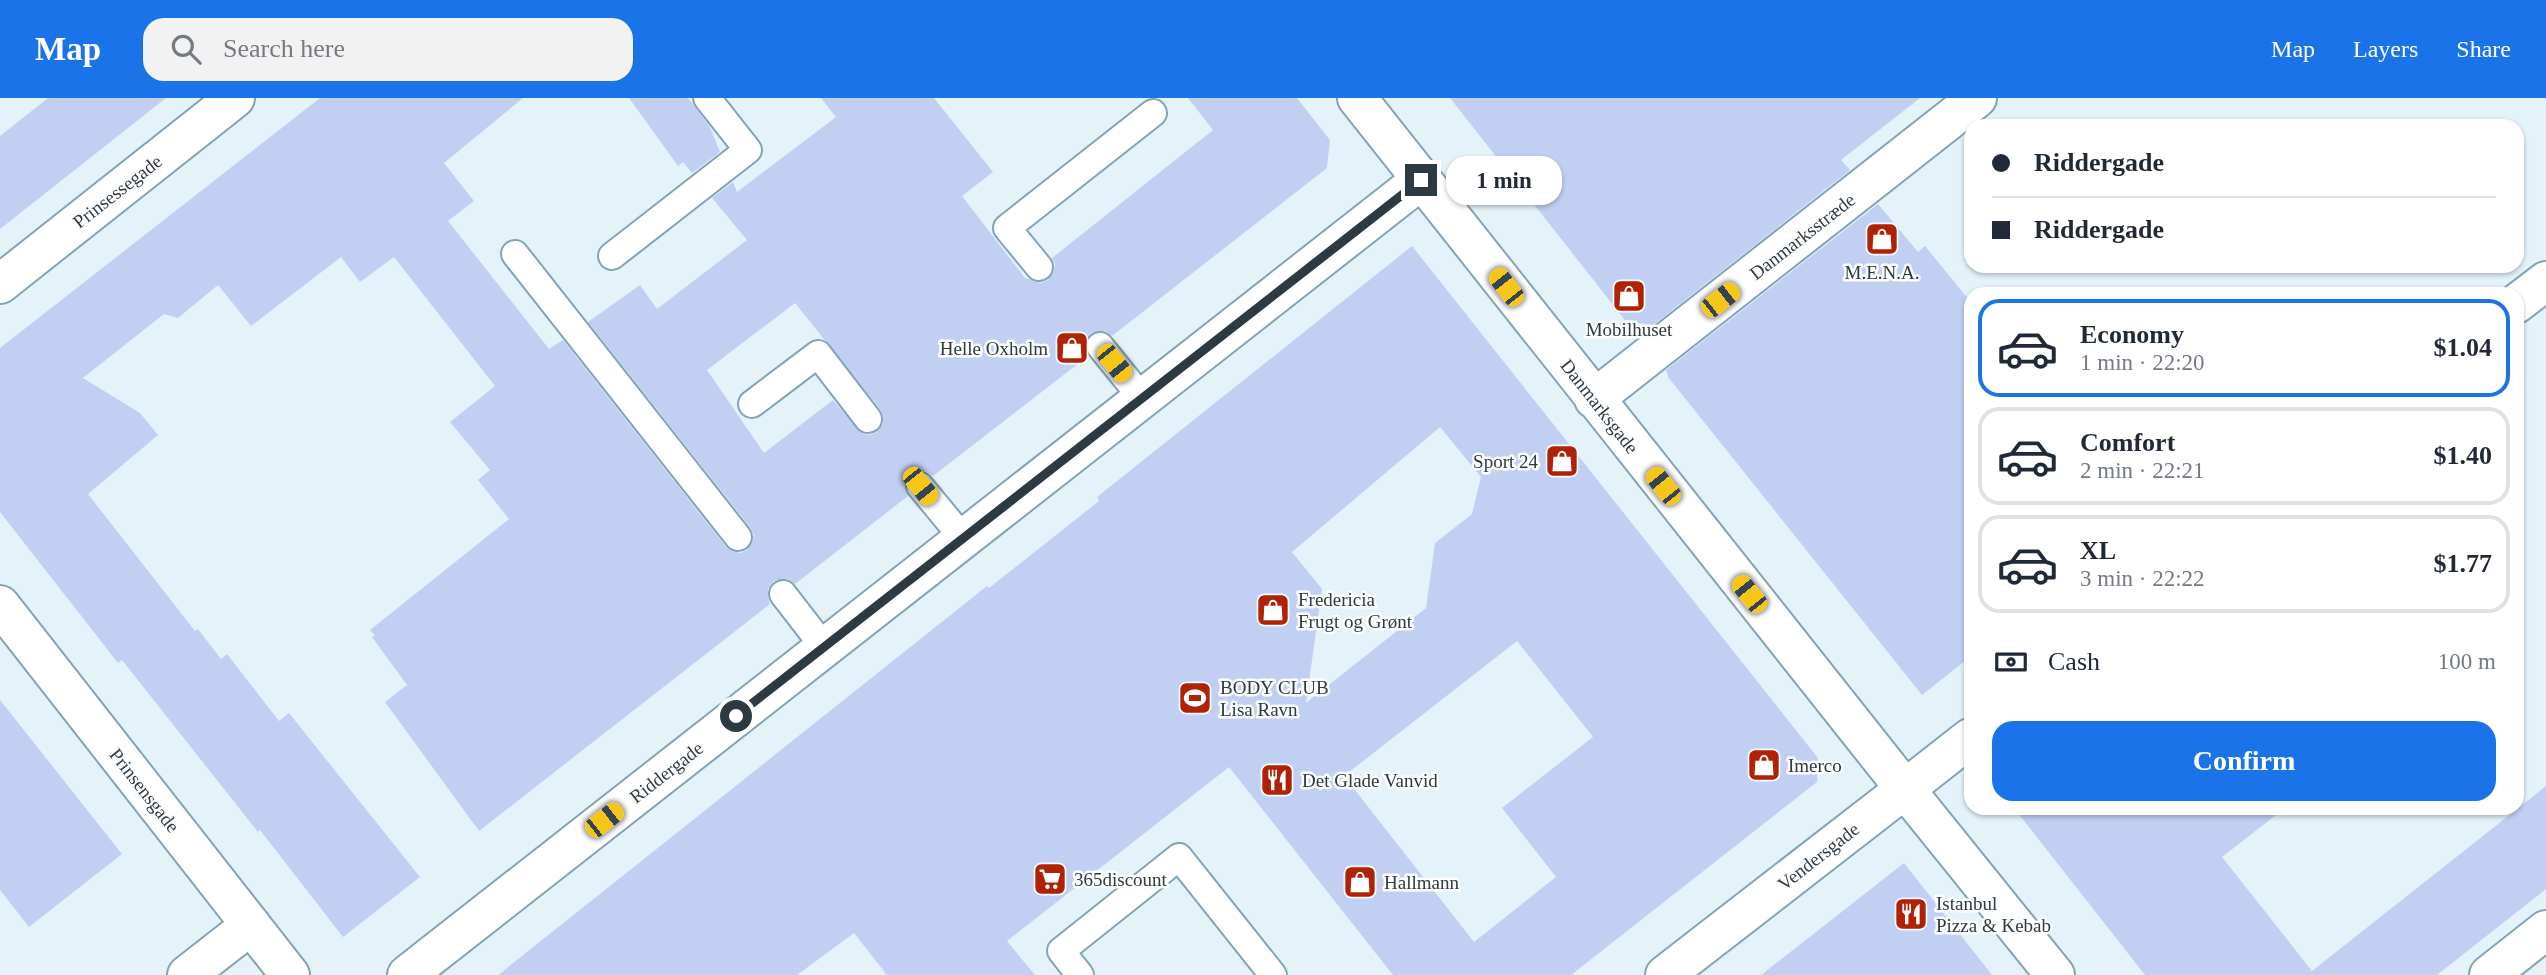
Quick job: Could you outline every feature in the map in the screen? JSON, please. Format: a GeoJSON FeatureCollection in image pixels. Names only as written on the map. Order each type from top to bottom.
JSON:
{"type":"FeatureCollection","features":[{"type":"Feature","properties":{"kind":"street","name":"Prinsessegade"},"geometry":{"type":"LineString","coordinates":[[0,284],[235,98]]}},
{"type":"Feature","properties":{"kind":"street","name":"Danmarksgade"},"geometry":{"type":"LineString","coordinates":[[1357,98],[2055,975]]}},
{"type":"Feature","properties":{"kind":"street","name":"Danmarksstræde"},"geometry":{"type":"LineString","coordinates":[[1594,399],[1964,108]]}},
{"type":"Feature","properties":{"kind":"street","name":"Riddergade"},"geometry":{"type":"LineString","coordinates":[[407,975],[1421,180]]}},
{"type":"Feature","properties":{"kind":"street"},"geometry":{"type":"LineString","coordinates":[[2524,298],[2546,281]]}},
{"type":"Feature","properties":{"kind":"street","name":"Prinsensgade"},"geometry":{"type":"LineString","coordinates":[[0,605],[290,975]]}},
{"type":"Feature","properties":{"kind":"street","name":"Vendersgade"},"geometry":{"type":"LineString","coordinates":[[1665,975],[1964,743]]}},
{"type":"Feature","properties":{"kind":"street"},"geometry":{"type":"LineString","coordinates":[[187,975],[251,925]]}},
{"type":"Feature","properties":{"kind":"street"},"geometry":{"type":"LineString","coordinates":[[2489,975],[2546,930]]}},
{"type":"Feature","properties":{"kind":"lane"},"geometry":{"type":"LineString","coordinates":[[612,256],[748,150],[707,98]]}},
{"type":"Feature","properties":{"kind":"lane"},"geometry":{"type":"LineString","coordinates":[[1039,267],[1007,228],[1153,113]]}},
{"type":"Feature","properties":{"kind":"lane"},"geometry":{"type":"LineString","coordinates":[[515,254],[738,537]]}},
{"type":"Feature","properties":{"kind":"lane"},"geometry":{"type":"LineString","coordinates":[[1100,346],[1142,398]]}},
{"type":"Feature","properties":{"kind":"lane"},"geometry":{"type":"LineString","coordinates":[[752,404],[818,354],[868,419]]}},
{"type":"Feature","properties":{"kind":"lane"},"geometry":{"type":"LineString","coordinates":[[920,486],[963,538]]}},
{"type":"Feature","properties":{"kind":"lane"},"geometry":{"type":"LineString","coordinates":[[783,594],[824,647]]}},
{"type":"Feature","properties":{"kind":"lane"},"geometry":{"type":"LineString","coordinates":[[1080,975],[1061,951],[1179,857],[1273,975]]}},
{"type":"Feature","properties":{"kind":"building"},"geometry":{"type":"Polygon","coordinates":[[[48,98],[166,98],[0,229],[0,136],[48,98]]]}},
{"type":"Feature","properties":{"kind":"building"},"geometry":{"type":"Polygon","coordinates":[[[320,98],[523,98],[444,163],[474,201],[448,221],[549,349],[563,340],[726,547],[740,553],[747,550],[752,543],[754,535],[750,527],[588,322],[640,285],[657,309],[747,240],[712,198],[733,182],[737,192],[836,117],[821,98],[934,98],[993,172],[962,196],[1025,278],[1041,283],[1048,280],[1053,273],[1055,265],[1052,258],[1213,130],[1188,98],[1297,98],[1330,140],[1327,168],[1112,336],[1105,331],[1091,333],[1085,341],[1088,356],[933,476],[925,471],[911,473],[905,481],[908,496],[795,584],[788,579],[774,581],[768,589],[770,604],[479,831],[385,702],[407,685],[372,637],[375,636],[370,630],[509,519],[478,480],[490,470],[450,422],[495,386],[394,257],[360,282],[341,257],[251,326],[218,285],[178,318],[164,314],[83,378],[140,413],[158,435],[88,494],[195,631],[198,629],[221,659],[227,654],[279,721],[289,713],[420,877],[343,937],[122,660],[118,663],[0,512],[0,348],[320,98]],[[795,303],[707,370],[764,453],[833,400],[861,433],[869,435],[877,432],[883,424],[880,409],[795,303]]]}},
{"type":"Feature","properties":{"kind":"building"},"geometry":{"type":"Polygon","coordinates":[[[629,98],[688,98],[710,127],[720,152],[692,173],[683,162],[678,166],[629,98]]]}},
{"type":"Feature","properties":{"kind":"building"},"geometry":{"type":"Polygon","coordinates":[[[1450,98],[1920,98],[1841,160],[1850,170],[1652,326],[1625,320],[1450,98]]]}},
{"type":"Feature","properties":{"kind":"building"},"geometry":{"type":"Polygon","coordinates":[[[1878,204],[1918,252],[1925,246],[1964,294],[1964,662],[1922,695],[1668,377],[1666,370],[1878,204]]]}},
{"type":"Feature","properties":{"kind":"building"},"geometry":{"type":"Polygon","coordinates":[[[1412,246],[1818,758],[1817,782],[1571,975],[1393,975],[1229,767],[1007,941],[1035,975],[887,975],[854,933],[797,975],[498,975],[987,586],[989,588],[1099,501],[1097,497],[1412,246]],[[1440,427],[1292,552],[1322,589],[1306,703],[1426,608],[1435,543],[1472,514],[1481,477],[1440,427]],[[1517,641],[1344,776],[1474,942],[1556,877],[1502,808],[1593,737],[1517,641]]]}},
{"type":"Feature","properties":{"kind":"building"},"geometry":{"type":"Polygon","coordinates":[[[0,700],[122,854],[29,927],[0,890],[0,700]]]}},
{"type":"Feature","properties":{"kind":"building"},"geometry":{"type":"Polygon","coordinates":[[[2546,786],[2546,889],[2437,975],[2145,975],[2019,815],[2276,815],[2222,857],[2312,971],[2509,815],[2524,815],[2524,803],[2546,786]]]}},
{"type":"Feature","properties":{"kind":"building"},"geometry":{"type":"Polygon","coordinates":[[[1904,863],[1992,975],[1761,975],[1904,863]]]}},
{"type":"Feature","properties":{"kind":"place","name":"M.E.N.A."},"geometry":{"type":"Point","coordinates":[1882,239]}},
{"type":"Feature","properties":{"kind":"place","name":"Mobilhuset"},"geometry":{"type":"Point","coordinates":[1629,296]}},
{"type":"Feature","properties":{"kind":"place","name":"Helle Oxholm"},"geometry":{"type":"Point","coordinates":[1072,348]}},
{"type":"Feature","properties":{"kind":"place","name":"Sport 24"},"geometry":{"type":"Point","coordinates":[1562,461]}},
{"type":"Feature","properties":{"kind":"place","name":"Fredericia Frugt og Grønt"},"geometry":{"type":"Point","coordinates":[1273,610]}},
{"type":"Feature","properties":{"kind":"place","name":"BODY CLUB Lisa Ravn"},"geometry":{"type":"Point","coordinates":[1195,698]}},
{"type":"Feature","properties":{"kind":"place","name":"Imerco"},"geometry":{"type":"Point","coordinates":[1764,765]}},
{"type":"Feature","properties":{"kind":"place","name":"Det Glade Vanvid"},"geometry":{"type":"Point","coordinates":[1277,780]}},
{"type":"Feature","properties":{"kind":"place","name":"365discount"},"geometry":{"type":"Point","coordinates":[1050,879]}},
{"type":"Feature","properties":{"kind":"place","name":"Hallmann"},"geometry":{"type":"Point","coordinates":[1360,882]}},
{"type":"Feature","properties":{"kind":"place","name":"Istanbul Pizza & Kebab"},"geometry":{"type":"Point","coordinates":[1911,914]}},
{"type":"Feature","properties":{"kind":"route"},"geometry":{"type":"LineString","coordinates":[[736,716],[1421,180]]}}]}
